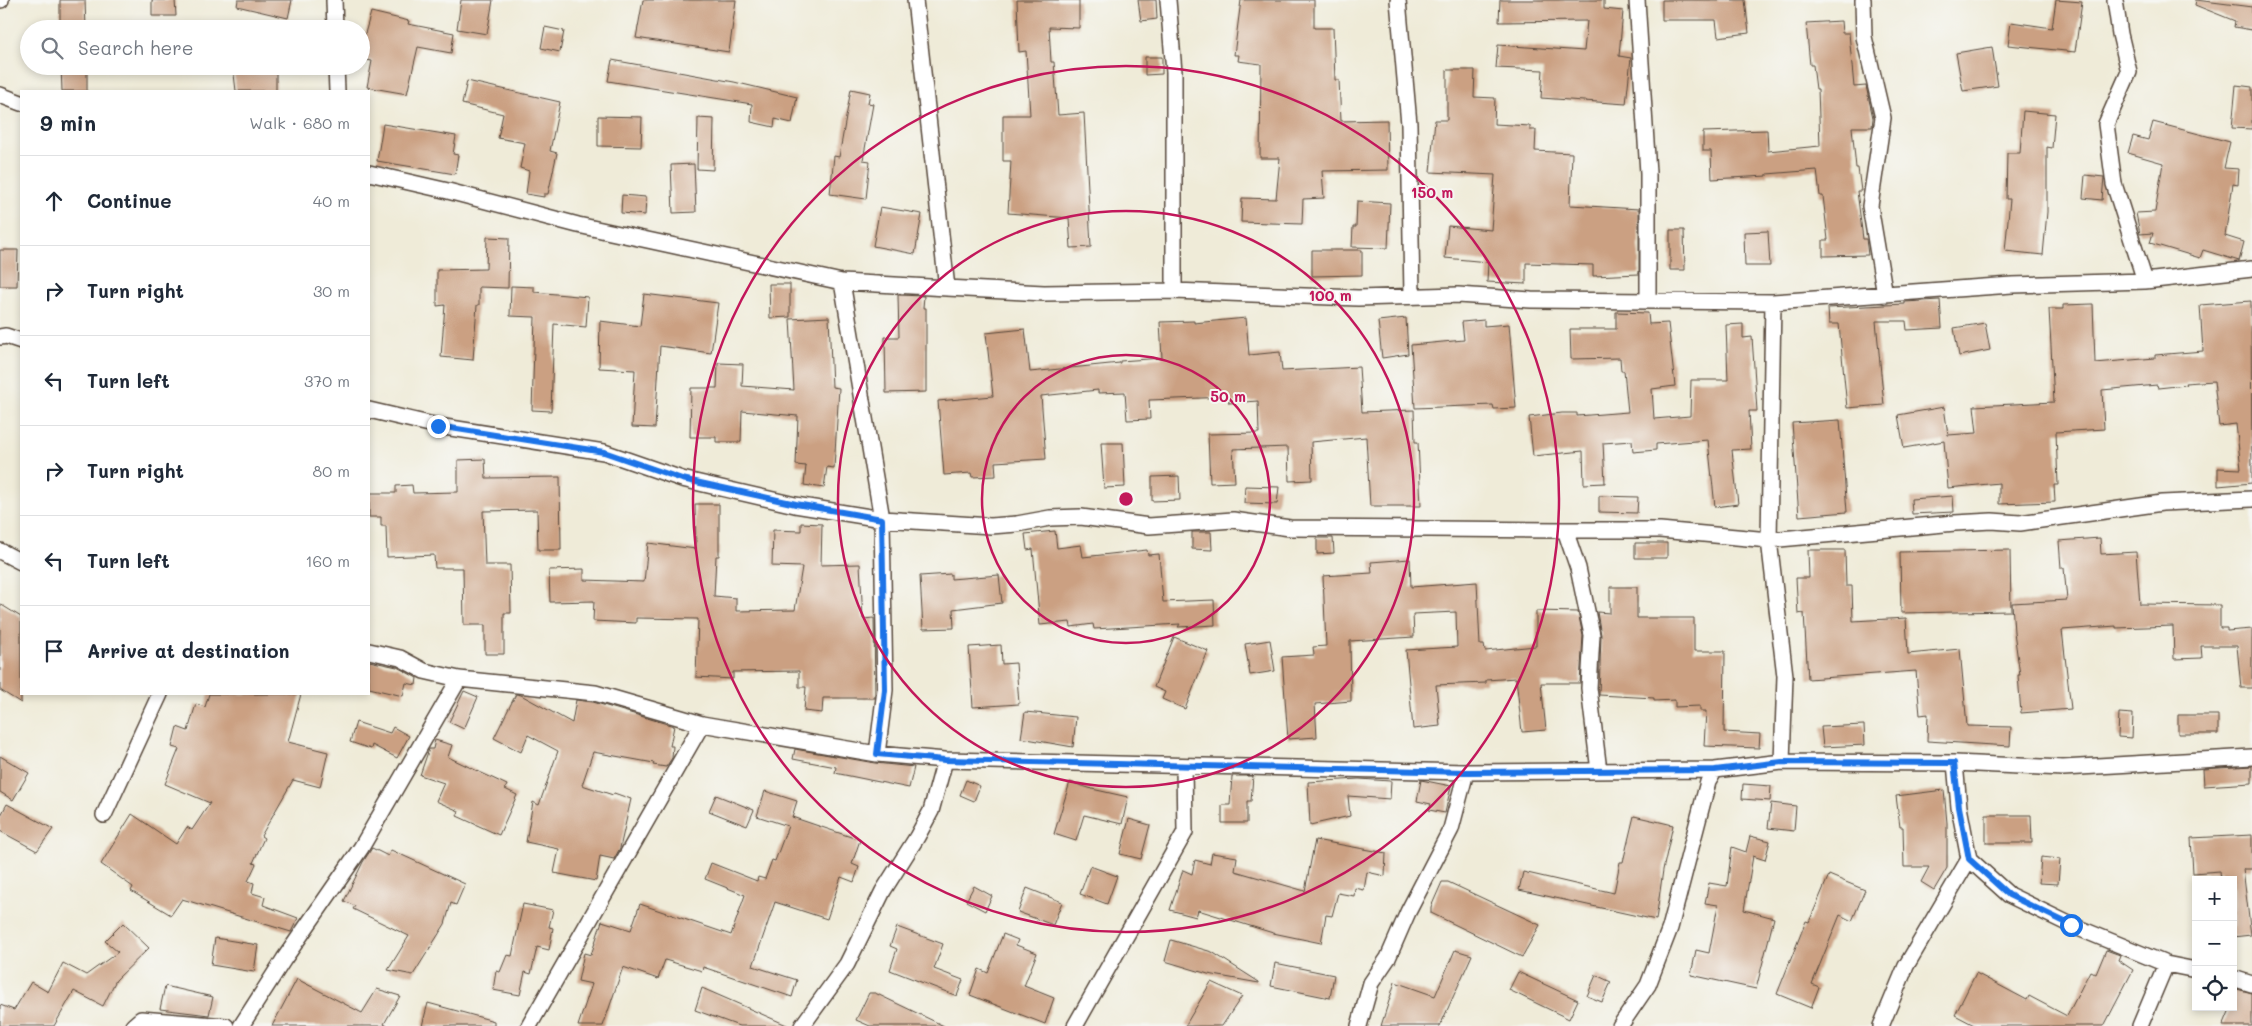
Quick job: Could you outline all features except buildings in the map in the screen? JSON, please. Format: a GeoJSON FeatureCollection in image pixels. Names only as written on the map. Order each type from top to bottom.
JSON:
{"type":"FeatureCollection","features":[{"type":"Feature","properties":{"kind":"street"},"geometry":{"type":"LineString","coordinates":[[334,0],[334,20]]}},
{"type":"Feature","properties":{"kind":"street"},"geometry":{"type":"LineString","coordinates":[[915,0],[947,288]]}},
{"type":"Feature","properties":{"kind":"street"},"geometry":{"type":"LineString","coordinates":[[1168,0],[1174,72],[1174,291]]}},
{"type":"Feature","properties":{"kind":"street"},"geometry":{"type":"LineString","coordinates":[[1398,0],[1409,124],[1412,296]]}},
{"type":"Feature","properties":{"kind":"street"},"geometry":{"type":"LineString","coordinates":[[1637,0],[1648,173],[1648,300]]}},
{"type":"Feature","properties":{"kind":"street"},"geometry":{"type":"LineString","coordinates":[[1863,0],[1864,37],[1883,118],[1870,206],[1885,295]]}},
{"type":"Feature","properties":{"kind":"street"},"geometry":{"type":"LineString","coordinates":[[2115,0],[2120,34],[2130,72],[2106,124],[2114,184],[2145,281]]}},
{"type":"Feature","properties":{"kind":"street"},"geometry":{"type":"LineString","coordinates":[[336,75],[337,90]]}},
{"type":"Feature","properties":{"kind":"street"},"geometry":{"type":"LineString","coordinates":[[0,95],[20,103]]}},
{"type":"Feature","properties":{"kind":"street"},"geometry":{"type":"LineString","coordinates":[[370,173],[448,190],[578,225],[842,282],[1044,293],[1174,291],[1358,298],[1458,295],[1531,300],[1773,302],[2012,285],[2145,281],[2252,269]]}},
{"type":"Feature","properties":{"kind":"street"},"geometry":{"type":"LineString","coordinates":[[842,282],[882,519],[885,690],[877,754]]}},
{"type":"Feature","properties":{"kind":"street"},"geometry":{"type":"LineString","coordinates":[[1773,302],[1769,540],[1785,676],[1782,762]]}},
{"type":"Feature","properties":{"kind":"street"},"geometry":{"type":"LineString","coordinates":[[0,337],[6,336],[20,341]]}},
{"type":"Feature","properties":{"kind":"street"},"geometry":{"type":"LineString","coordinates":[[370,410],[438,426],[604,452],[682,479],[796,504],[882,519],[990,526],[1017,524],[1050,518],[1081,517],[1149,526],[1233,520],[1290,528],[1660,530],[1769,540],[1955,522],[1992,521],[2020,523],[2162,503],[2252,498]]}},
{"type":"Feature","properties":{"kind":"street"},"geometry":{"type":"LineString","coordinates":[[1565,530],[1578,568],[1592,635],[1589,688],[1599,771]]}},
{"type":"Feature","properties":{"kind":"street"},"geometry":{"type":"LineString","coordinates":[[0,551],[20,561]]}},
{"type":"Feature","properties":{"kind":"street"},"geometry":{"type":"LineString","coordinates":[[370,651],[400,658],[424,671],[459,679],[595,693],[702,724],[877,754],[945,760],[1466,772],[1715,770],[1782,762],[1954,763],[2063,768],[2252,757]]}},
{"type":"Feature","properties":{"kind":"street"},"geometry":{"type":"LineString","coordinates":[[241,1026],[284,959],[361,848],[459,679]]}},
{"type":"Feature","properties":{"kind":"street"},"geometry":{"type":"LineString","coordinates":[[104,815],[160,695]]}},
{"type":"Feature","properties":{"kind":"street"},"geometry":{"type":"LineString","coordinates":[[529,1026],[702,724]]}},
{"type":"Feature","properties":{"kind":"street"},"geometry":{"type":"LineString","coordinates":[[802,1026],[847,964],[883,891],[931,811],[945,760]]}},
{"type":"Feature","properties":{"kind":"street"},"geometry":{"type":"LineString","coordinates":[[1954,763],[1959,807],[1969,859],[2009,895],[2071,925],[2166,964],[2192,969]]}},
{"type":"Feature","properties":{"kind":"street"},"geometry":{"type":"LineString","coordinates":[[1075,1026],[1185,832],[1184,766]]}},
{"type":"Feature","properties":{"kind":"street"},"geometry":{"type":"LineString","coordinates":[[1620,1026],[1648,985],[1670,928],[1708,782],[1715,770]]}},
{"type":"Feature","properties":{"kind":"street"},"geometry":{"type":"LineString","coordinates":[[1358,1026],[1371,983],[1388,958],[1408,912],[1451,829],[1466,772]]}},
{"type":"Feature","properties":{"kind":"street"},"geometry":{"type":"LineString","coordinates":[[1881,1026],[1906,966],[1969,859]]}},
{"type":"Feature","properties":{"kind":"street"},"geometry":{"type":"LineString","coordinates":[[2140,1026],[2166,964]]}},
{"type":"Feature","properties":{"kind":"street"},"geometry":{"type":"LineString","coordinates":[[2237,979],[2252,984]]}},
{"type":"Feature","properties":{"kind":"street"},"geometry":{"type":"LineString","coordinates":[[133,1026],[141,1019],[226,1026]]}},
{"type":"Feature","properties":{"kind":"route"},"geometry":{"type":"LineString","coordinates":[[438,426],[604,452],[682,479],[796,504],[882,519],[885,690],[877,754],[945,760],[1466,772],[1715,770],[1782,762],[1954,763],[1959,807],[1969,859],[2009,895],[2071,925]]}}]}
